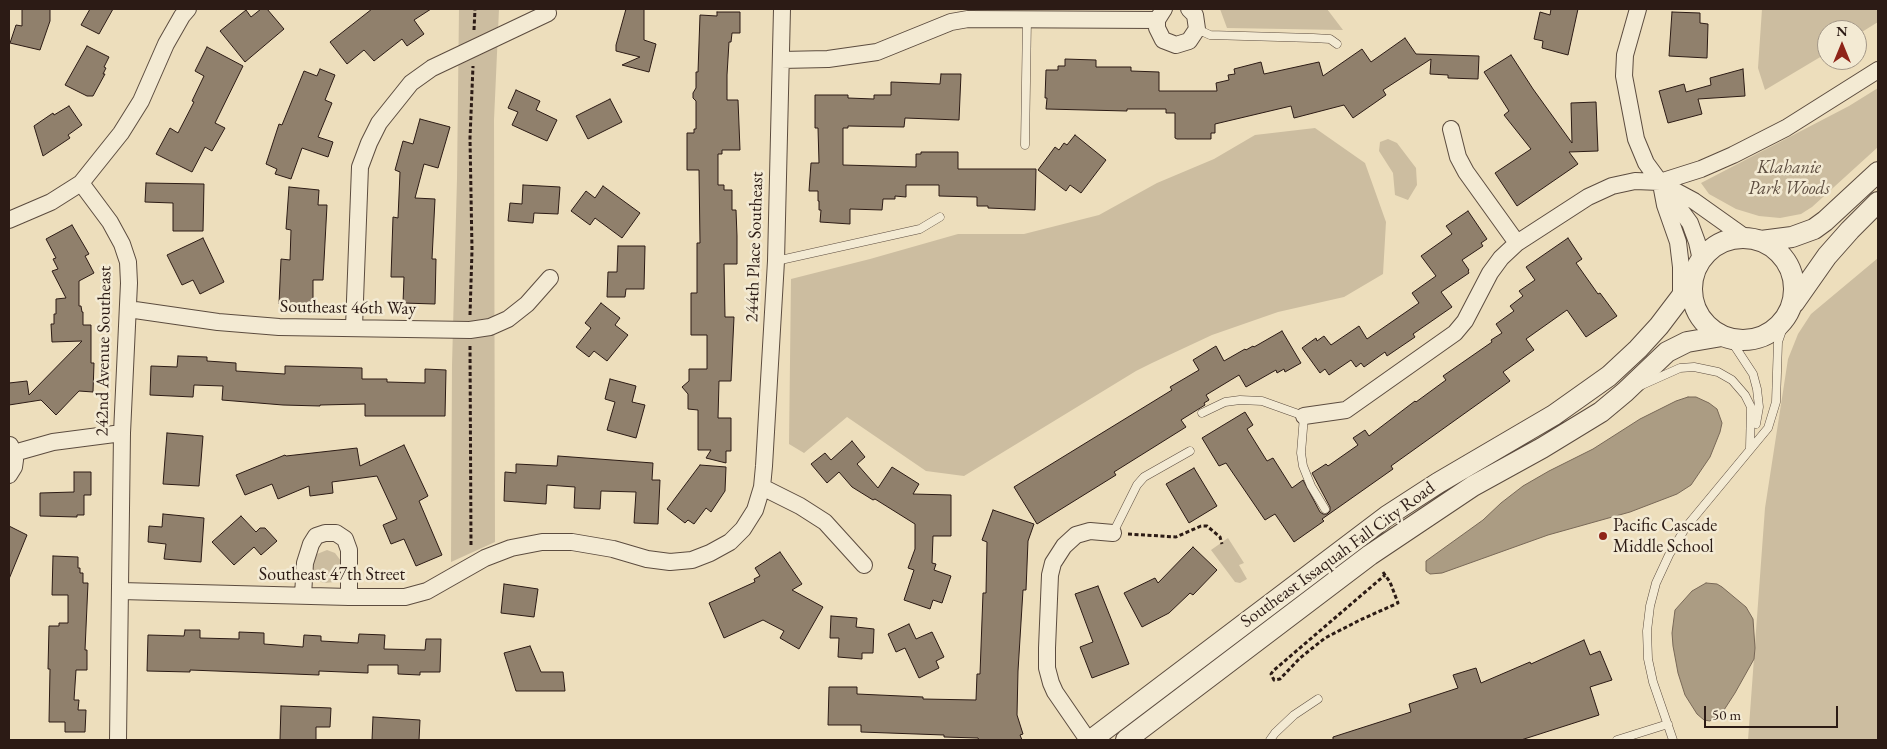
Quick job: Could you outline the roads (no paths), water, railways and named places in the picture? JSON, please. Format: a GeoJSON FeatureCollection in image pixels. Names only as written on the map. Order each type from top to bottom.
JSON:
{"type":"FeatureCollection","features":[{"type":"Feature","properties":{"kind":"street"},"geometry":{"type":"LineString","coordinates":[[9,220],[51,202],[81,183],[121,133],[141,101],[166,44],[188,9]]}},
{"type":"Feature","properties":{"kind":"street","name":"244th Place Southeast"},"geometry":{"type":"LineString","coordinates":[[762,487],[776,261],[782,9]]}},
{"type":"Feature","properties":{"kind":"street"},"geometry":{"type":"LineString","coordinates":[[781,60],[828,59],[877,52],[951,22],[968,19],[1160,15],[1159,34],[1169,44],[1176,45],[1189,41],[1197,29],[1195,15],[1189,9]]}},
{"type":"Feature","properties":{"kind":"street"},"geometry":{"type":"LineString","coordinates":[[1638,9],[1625,55],[1624,76],[1636,139],[1646,163],[1690,224],[1697,242],[1697,267],[1691,288],[1693,301],[1703,323],[1726,338],[1746,341],[1761,338],[1775,330],[1827,256],[1878,202]]}},
{"type":"Feature","properties":{"kind":"street"},"geometry":{"type":"LineString","coordinates":[[354,327],[360,168],[379,123],[411,83],[432,68],[548,13]]}},
{"type":"Feature","properties":{"kind":"street"},"geometry":{"type":"LineString","coordinates":[[1304,416],[1346,410],[1456,334],[1465,321],[1490,273],[1501,258],[1517,243],[1588,196],[1612,186],[1635,181],[1660,182],[1701,169],[1786,128],[1878,70]]}},
{"type":"Feature","properties":{"kind":"street"},"geometry":{"type":"LineString","coordinates":[[1451,129],[1458,157],[1466,172],[1517,243]]}},
{"type":"Feature","properties":{"kind":"street"},"geometry":{"type":"LineString","coordinates":[[1697,267],[1708,251],[1719,243],[1732,239],[1792,237],[1814,228],[1825,221],[1878,172]]}},
{"type":"Feature","properties":{"kind":"street"},"geometry":{"type":"LineString","coordinates":[[1660,182],[1754,239],[1775,248],[1786,259],[1792,273],[1795,289],[1789,312]]}},
{"type":"Feature","properties":{"kind":"street"},"geometry":{"type":"LineString","coordinates":[[1660,182],[1665,205],[1678,242],[1681,267],[1681,297]]}},
{"type":"Feature","properties":{"kind":"street","name":"242nd Avenue Southeast"},"geometry":{"type":"LineString","coordinates":[[81,183],[110,222],[122,244],[128,262],[129,283],[122,433],[118,740]]}},
{"type":"Feature","properties":{"kind":"street","name":"Southeast Issaquah Fall City Road"},"geometry":{"type":"LineString","coordinates":[[1090,740],[1387,516],[1486,454],[1554,415],[1608,376],[1638,349],[1681,297],[1697,267]]}},
{"type":"Feature","properties":{"kind":"street","name":"Southeast 46th Way"},"geometry":{"type":"LineString","coordinates":[[128,309],[279,327],[470,330],[490,327],[508,319],[527,304],[550,278]]}},
{"type":"Feature","properties":{"kind":"street","name":"Southeast Issaquah Fall City Road"},"geometry":{"type":"LineString","coordinates":[[1126,740],[1370,554],[1473,486],[1584,423],[1625,392],[1667,352],[1678,345],[1726,338]]}},
{"type":"Feature","properties":{"kind":"street"},"geometry":{"type":"LineString","coordinates":[[9,475],[14,467],[15,460],[12,448],[122,433]]}},
{"type":"Feature","properties":{"kind":"street"},"geometry":{"type":"LineString","coordinates":[[762,487],[800,506],[825,522],[864,565]]}},
{"type":"Feature","properties":{"kind":"street","name":"Southeast 47th Street"},"geometry":{"type":"LineString","coordinates":[[121,591],[405,597],[427,591],[471,565],[510,548],[542,542],[572,542],[614,549],[647,559],[670,562],[692,560],[730,542],[743,529],[754,510],[762,487]]}},
{"type":"Feature","properties":{"kind":"street"},"geometry":{"type":"LineString","coordinates":[[1090,740],[1055,692],[1047,668],[1050,575],[1053,563],[1076,535],[1090,531],[1113,533]]}},
{"type":"Feature","properties":{"kind":"street"},"geometry":{"type":"LineString","coordinates":[[303,595],[305,562],[310,544],[316,536],[325,533],[336,533],[345,539],[349,550],[349,597]]}},
{"type":"Feature","properties":{"kind":"lane"},"geometry":{"type":"LineString","coordinates":[[1025,145],[1027,19]]}},
{"type":"Feature","properties":{"kind":"lane"},"geometry":{"type":"LineString","coordinates":[[1197,29],[1210,35],[1330,39],[1337,44]]}},
{"type":"Feature","properties":{"kind":"lane"},"geometry":{"type":"LineString","coordinates":[[776,261],[920,228],[940,217]]}},
{"type":"Feature","properties":{"kind":"lane"},"geometry":{"type":"LineString","coordinates":[[1673,740],[1648,659],[1647,631],[1650,606],[1656,583],[1668,555],[1686,527],[1768,428],[1774,412],[1777,350],[1789,312]]}},
{"type":"Feature","properties":{"kind":"lane"},"geometry":{"type":"LineString","coordinates":[[1726,338],[1753,374],[1757,389],[1759,407],[1750,448]]}},
{"type":"Feature","properties":{"kind":"lane"},"geometry":{"type":"LineString","coordinates":[[1625,392],[1680,368],[1694,367],[1718,372],[1737,385],[1749,401],[1752,414],[1750,448]]}},
{"type":"Feature","properties":{"kind":"lane"},"geometry":{"type":"LineString","coordinates":[[1202,413],[1224,402],[1240,400],[1262,401],[1304,416],[1301,453],[1303,466],[1311,486],[1325,510]]}},
{"type":"Feature","properties":{"kind":"lane"},"geometry":{"type":"LineString","coordinates":[[1113,533],[1144,478],[1190,450]]}},
{"type":"Feature","properties":{"kind":"lane"},"geometry":{"type":"LineString","coordinates":[[1270,740],[1294,716],[1318,699]]}},
{"type":"Feature","properties":{"kind":"lane"},"geometry":{"type":"LineString","coordinates":[[1617,740],[1668,724]]}},
{"type":"Feature","properties":{"kind":"place","name":"Pacific Cascade Middle School"},"geometry":{"type":"Point","coordinates":[1603,536]}},
{"type":"Feature","properties":{"kind":"park label","name":"Klahanie Park Woods"},"geometry":{"type":"Point","coordinates":[1789,178]}}]}
